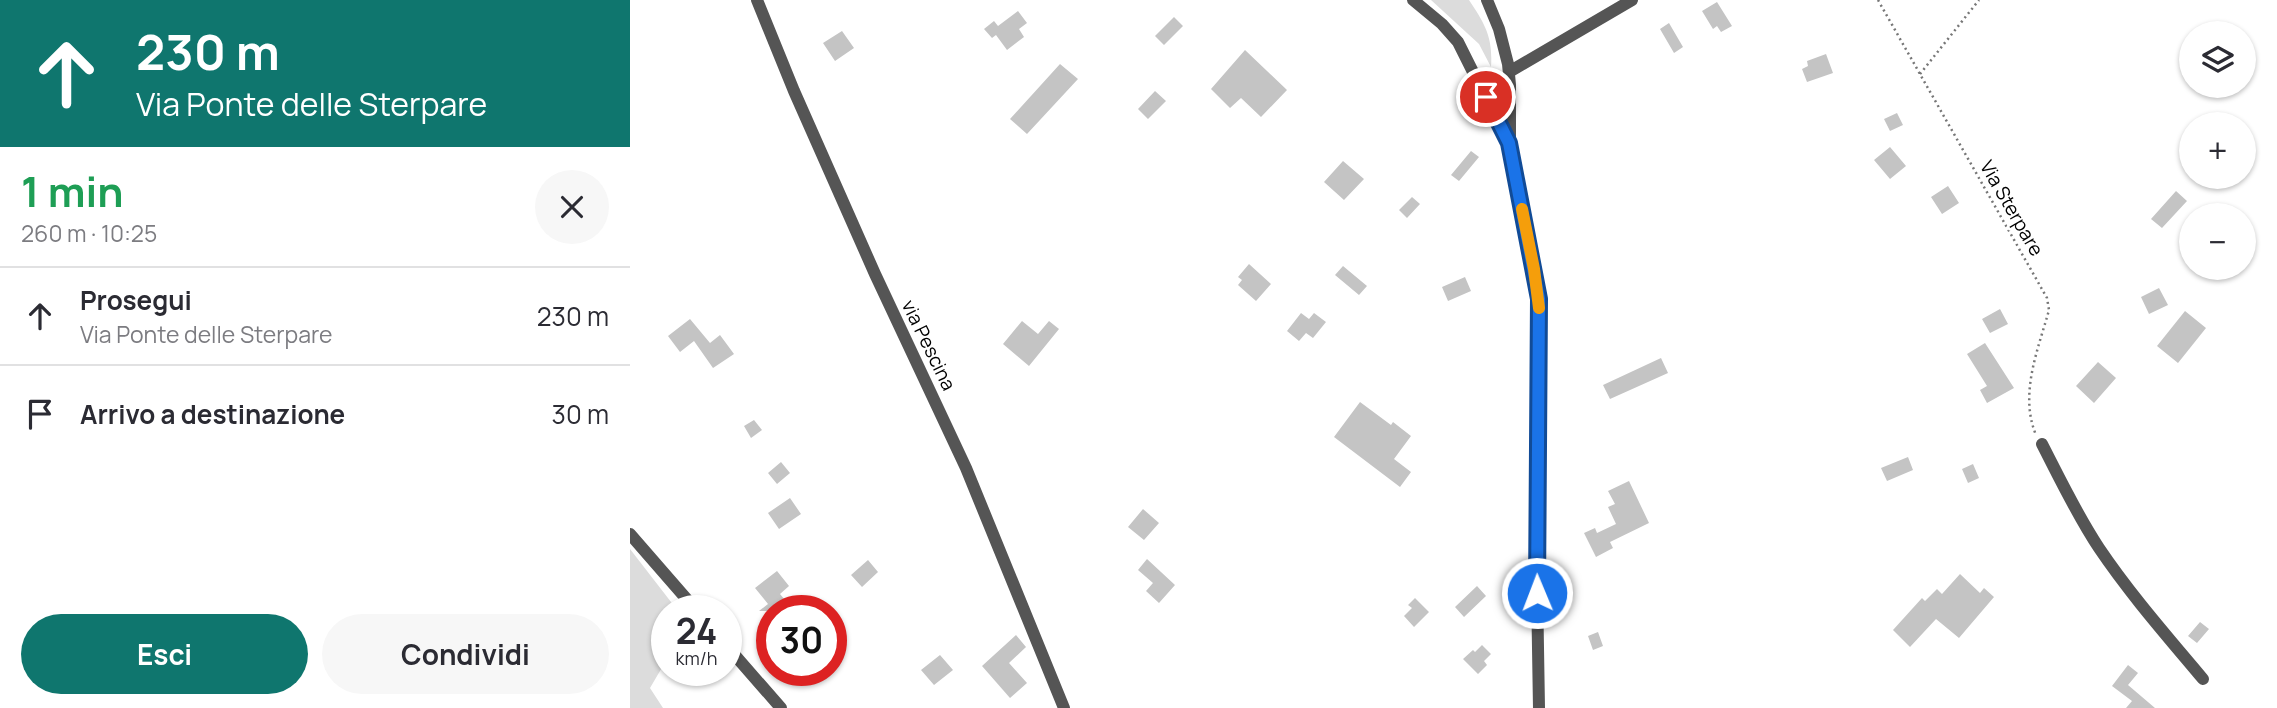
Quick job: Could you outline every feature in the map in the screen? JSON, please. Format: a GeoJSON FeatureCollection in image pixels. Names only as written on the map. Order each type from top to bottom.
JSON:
{"type":"FeatureCollection","features":[{"type":"Feature","properties":{"kind":"street","name":"via Pescina"},"geometry":{"type":"LineString","coordinates":[[757,0],[879,284],[966,468],[1064,708]]}},
{"type":"Feature","properties":{"kind":"street"},"geometry":{"type":"LineString","coordinates":[[1413,0],[1442,24],[1458,43],[1509,143]]}},
{"type":"Feature","properties":{"kind":"street"},"geometry":{"type":"LineString","coordinates":[[1487,0],[1499,29],[1509,72],[1509,143],[1539,299],[1536,527],[1539,708]]}},
{"type":"Feature","properties":{"kind":"street"},"geometry":{"type":"LineString","coordinates":[[1509,72],[1632,0]]}},
{"type":"Feature","properties":{"kind":"street"},"geometry":{"type":"LineString","coordinates":[[2042,444],[2103,554],[2203,679]]}},
{"type":"Feature","properties":{"kind":"street"},"geometry":{"type":"LineString","coordinates":[[630,534],[683,595]]}},
{"type":"Feature","properties":{"kind":"street"},"geometry":{"type":"LineString","coordinates":[[742,663],[781,708]]}},
{"type":"Feature","properties":{"kind":"path","name":"Via Sterpare"},"geometry":{"type":"LineString","coordinates":[[1878,0],[2047,298],[2049,310],[2030,380],[2029,397],[2031,419],[2042,444]]}},
{"type":"Feature","properties":{"kind":"path"},"geometry":{"type":"LineString","coordinates":[[1920,74],[1979,0]]}},
{"type":"Feature","properties":{"kind":"shaded area"},"geometry":{"type":"Polygon","coordinates":[[[1431,0],[1469,0],[1487,31],[1491,47],[1491,67],[1479,44],[1431,0]]]}},
{"type":"Feature","properties":{"kind":"shaded area"},"geometry":{"type":"Polygon","coordinates":[[[630,549],[666,595],[651,595],[650,688],[663,708],[630,708],[630,549]]]}},
{"type":"Feature","properties":{"kind":"building"},"geometry":{"type":"Polygon","coordinates":[[[1717,2],[1732,26],[1721,32],[1717,26],[1713,29],[1702,11],[1717,2]]]}},
{"type":"Feature","properties":{"kind":"building"},"geometry":{"type":"Polygon","coordinates":[[[1018,11],[1027,23],[1019,29],[1024,37],[1007,50],[996,35],[992,38],[984,29],[994,21],[998,26],[1018,11]]]}},
{"type":"Feature","properties":{"kind":"building"},"geometry":{"type":"Polygon","coordinates":[[[1174,17],[1183,26],[1164,45],[1155,36],[1174,17]]]}},
{"type":"Feature","properties":{"kind":"building"},"geometry":{"type":"Polygon","coordinates":[[[1669,23],[1683,47],[1674,53],[1660,29],[1669,23]]]}},
{"type":"Feature","properties":{"kind":"building"},"geometry":{"type":"Polygon","coordinates":[[[842,31],[854,48],[835,61],[823,43],[842,31]]]}},
{"type":"Feature","properties":{"kind":"building"},"geometry":{"type":"Polygon","coordinates":[[[1245,50],[1287,90],[1261,117],[1241,98],[1230,108],[1211,89],[1245,50]]]}},
{"type":"Feature","properties":{"kind":"building"},"geometry":{"type":"Polygon","coordinates":[[[1826,54],[1833,73],[1807,82],[1802,69],[1808,66],[1807,61],[1826,54]]]}},
{"type":"Feature","properties":{"kind":"building"},"geometry":{"type":"Polygon","coordinates":[[[1060,64],[1078,79],[1027,134],[1010,119],[1060,64]]]}},
{"type":"Feature","properties":{"kind":"building"},"geometry":{"type":"Polygon","coordinates":[[[1155,91],[1166,101],[1148,119],[1138,109],[1155,91]]]}},
{"type":"Feature","properties":{"kind":"building"},"geometry":{"type":"Polygon","coordinates":[[[1897,113],[1903,125],[1890,131],[1884,119],[1897,113]]]}},
{"type":"Feature","properties":{"kind":"building"},"geometry":{"type":"Polygon","coordinates":[[[1890,147],[1906,166],[1890,179],[1874,160],[1890,147]]]}},
{"type":"Feature","properties":{"kind":"building"},"geometry":{"type":"Polygon","coordinates":[[[1471,151],[1479,157],[1459,181],[1451,175],[1471,151]]]}},
{"type":"Feature","properties":{"kind":"building"},"geometry":{"type":"Polygon","coordinates":[[[1343,161],[1364,179],[1344,200],[1324,182],[1343,161]]]}},
{"type":"Feature","properties":{"kind":"building"},"geometry":{"type":"Polygon","coordinates":[[[1948,186],[1959,203],[1942,214],[1931,197],[1948,186]]]}},
{"type":"Feature","properties":{"kind":"building"},"geometry":{"type":"Polygon","coordinates":[[[2176,191],[2187,201],[2179,203],[2179,210],[2162,228],[2151,219],[2176,191]]]}},
{"type":"Feature","properties":{"kind":"building"},"geometry":{"type":"Polygon","coordinates":[[[1412,197],[1420,204],[1407,218],[1399,210],[1412,197]]]}},
{"type":"Feature","properties":{"kind":"building"},"geometry":{"type":"Polygon","coordinates":[[[1249,264],[1271,284],[1256,301],[1238,285],[1242,280],[1238,277],[1249,264]]]}},
{"type":"Feature","properties":{"kind":"building"},"geometry":{"type":"Polygon","coordinates":[[[1343,266],[1367,286],[1359,295],[1335,275],[1343,266]]]}},
{"type":"Feature","properties":{"kind":"building"},"geometry":{"type":"Polygon","coordinates":[[[1465,277],[1471,291],[1448,301],[1442,287],[1465,277]]]}},
{"type":"Feature","properties":{"kind":"building"},"geometry":{"type":"Polygon","coordinates":[[[2159,288],[2168,305],[2149,314],[2141,297],[2159,288]]]}},
{"type":"Feature","properties":{"kind":"building"},"geometry":{"type":"Polygon","coordinates":[[[2000,309],[2008,324],[1990,333],[1982,319],[2000,309]]]}},
{"type":"Feature","properties":{"kind":"building"},"geometry":{"type":"Polygon","coordinates":[[[2185,311],[2206,328],[2178,363],[2157,346],[2185,311]]]}},
{"type":"Feature","properties":{"kind":"building"},"geometry":{"type":"Polygon","coordinates":[[[1301,313],[1309,319],[1314,313],[1326,322],[1313,338],[1306,333],[1299,341],[1287,331],[1301,313]]]}},
{"type":"Feature","properties":{"kind":"building"},"geometry":{"type":"Polygon","coordinates":[[[690,319],[710,343],[720,335],[734,354],[713,368],[694,341],[680,352],[668,336],[690,319]]]}},
{"type":"Feature","properties":{"kind":"building"},"geometry":{"type":"Polygon","coordinates":[[[1022,321],[1038,334],[1049,321],[1059,329],[1029,366],[1003,344],[1022,321]]]}},
{"type":"Feature","properties":{"kind":"building"},"geometry":{"type":"Polygon","coordinates":[[[1985,343],[2014,388],[1987,403],[1980,390],[1987,386],[1967,354],[1985,343]]]}},
{"type":"Feature","properties":{"kind":"building"},"geometry":{"type":"Polygon","coordinates":[[[1661,358],[1668,373],[1610,399],[1603,385],[1661,358]]]}},
{"type":"Feature","properties":{"kind":"building"},"geometry":{"type":"Polygon","coordinates":[[[2098,362],[2116,378],[2094,403],[2076,386],[2098,362]]]}},
{"type":"Feature","properties":{"kind":"building"},"geometry":{"type":"Polygon","coordinates":[[[1360,402],[1411,436],[1394,459],[1411,472],[1400,487],[1334,437],[1360,402]]]}},
{"type":"Feature","properties":{"kind":"building"},"geometry":{"type":"Polygon","coordinates":[[[754,420],[762,430],[751,438],[744,426],[754,420]]]}},
{"type":"Feature","properties":{"kind":"building"},"geometry":{"type":"Polygon","coordinates":[[[1908,457],[1913,470],[1887,481],[1881,468],[1908,457]]]}},
{"type":"Feature","properties":{"kind":"building"},"geometry":{"type":"Polygon","coordinates":[[[781,462],[790,473],[777,484],[768,473],[781,462]]]}},
{"type":"Feature","properties":{"kind":"building"},"geometry":{"type":"Polygon","coordinates":[[[1973,464],[1979,478],[1968,483],[1962,469],[1973,464]]]}},
{"type":"Feature","properties":{"kind":"building"},"geometry":{"type":"Polygon","coordinates":[[[1629,481],[1649,523],[1610,542],[1613,548],[1596,557],[1584,533],[1595,528],[1597,533],[1616,524],[1608,507],[1615,504],[1608,491],[1629,481]]]}},
{"type":"Feature","properties":{"kind":"building"},"geometry":{"type":"Polygon","coordinates":[[[790,498],[801,514],[779,529],[768,513],[790,498]]]}},
{"type":"Feature","properties":{"kind":"building"},"geometry":{"type":"Polygon","coordinates":[[[1143,509],[1159,523],[1144,540],[1128,527],[1143,509]]]}},
{"type":"Feature","properties":{"kind":"building"},"geometry":{"type":"Polygon","coordinates":[[[1147,559],[1175,585],[1159,603],[1146,591],[1153,583],[1138,570],[1147,559]]]}},
{"type":"Feature","properties":{"kind":"building"},"geometry":{"type":"Polygon","coordinates":[[[868,560],[878,572],[862,587],[851,575],[868,560]]]}},
{"type":"Feature","properties":{"kind":"building"},"geometry":{"type":"Polygon","coordinates":[[[777,571],[789,586],[781,595],[761,595],[755,588],[777,571]]]}},
{"type":"Feature","properties":{"kind":"building"},"geometry":{"type":"Polygon","coordinates":[[[1960,574],[1980,593],[1984,588],[1994,597],[1959,638],[1936,619],[1910,647],[1893,630],[1922,598],[1925,601],[1937,589],[1942,594],[1960,574]]]}},
{"type":"Feature","properties":{"kind":"building"},"geometry":{"type":"Polygon","coordinates":[[[1477,586],[1486,596],[1464,617],[1455,607],[1477,586]]]}},
{"type":"Feature","properties":{"kind":"building"},"geometry":{"type":"Polygon","coordinates":[[[1415,598],[1429,612],[1414,627],[1404,616],[1412,608],[1408,605],[1415,598]]]}},
{"type":"Feature","properties":{"kind":"building"},"geometry":{"type":"Polygon","coordinates":[[[2200,622],[2209,629],[2197,643],[2188,636],[2200,622]]]}},
{"type":"Feature","properties":{"kind":"building"},"geometry":{"type":"Polygon","coordinates":[[[1598,632],[1603,646],[1593,650],[1588,636],[1598,632]]]}},
{"type":"Feature","properties":{"kind":"building"},"geometry":{"type":"Polygon","coordinates":[[[1016,635],[1026,647],[1009,663],[1027,683],[1010,698],[982,666],[1016,635]]]}},
{"type":"Feature","properties":{"kind":"building"},"geometry":{"type":"Polygon","coordinates":[[[1482,645],[1491,654],[1484,661],[1487,665],[1478,674],[1463,659],[1482,645]]]}},
{"type":"Feature","properties":{"kind":"building"},"geometry":{"type":"Polygon","coordinates":[[[940,655],[953,670],[934,685],[921,670],[940,655]]]}},
{"type":"Feature","properties":{"kind":"building"},"geometry":{"type":"Polygon","coordinates":[[[2128,665],[2138,673],[2128,685],[2155,708],[2126,708],[2132,701],[2112,686],[2128,665]]]}},
{"type":"Feature","properties":{"kind":"slow traffic"},"geometry":{"type":"LineString","coordinates":[[1522,209],[1539,308]]}},
{"type":"Feature","properties":{"kind":"route"},"geometry":{"type":"LineString","coordinates":[[1486,97],[1509,143],[1539,299],[1537,593]]}}]}
